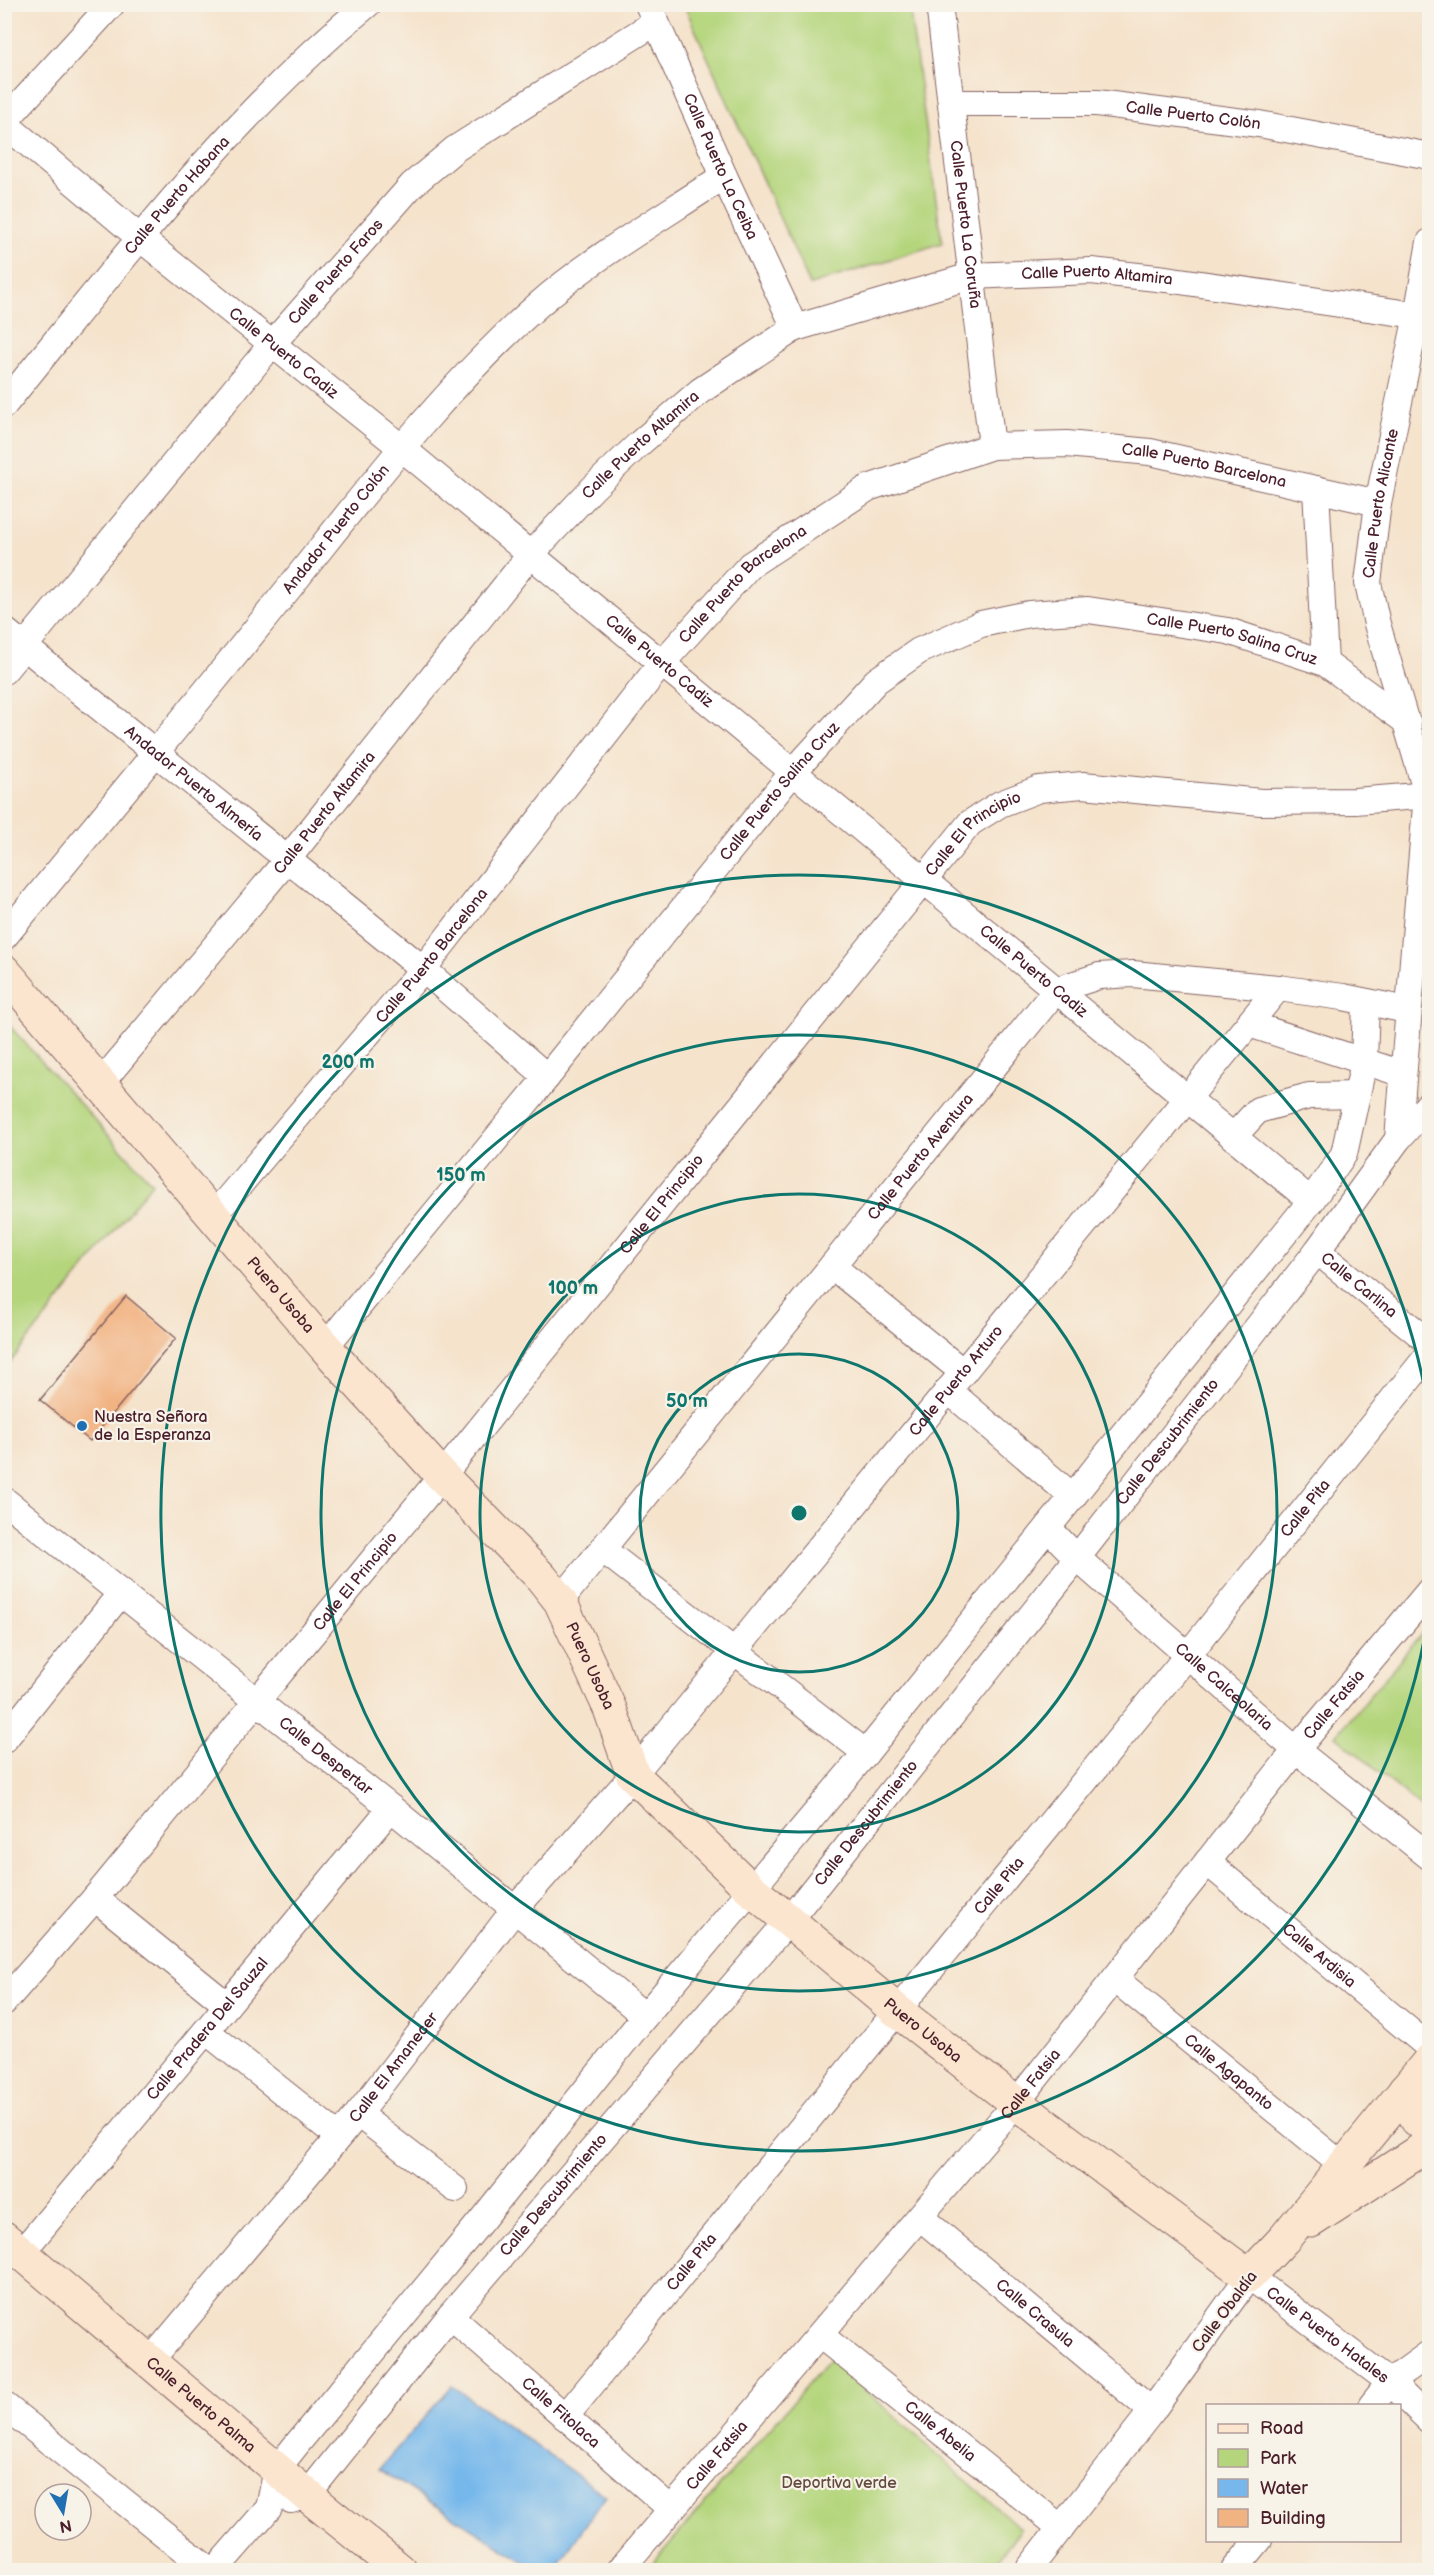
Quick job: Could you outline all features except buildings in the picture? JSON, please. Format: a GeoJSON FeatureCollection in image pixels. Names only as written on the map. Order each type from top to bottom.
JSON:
{"type":"FeatureCollection","features":[{"type":"Feature","properties":{"kind":"street"},"geometry":{"type":"LineString","coordinates":[[4,123],[112,4]]}},
{"type":"Feature","properties":{"kind":"street","name":"Calle Puerto Habana"},"geometry":{"type":"LineString","coordinates":[[4,405],[140,238],[230,134],[317,47],[368,4]]}},
{"type":"Feature","properties":{"kind":"street","name":"Calle Puerto La Coruña"},"geometry":{"type":"LineString","coordinates":[[939,4],[992,446]]}},
{"type":"Feature","properties":{"kind":"street","name":"Calle Puerto La Ceiba"},"geometry":{"type":"LineString","coordinates":[[652,13],[724,176],[795,328]]}},
{"type":"Feature","properties":{"kind":"street","name":"Calle Puerto Faros"},"geometry":{"type":"LineString","coordinates":[[4,671],[272,344],[412,185],[455,149],[652,13]]}},
{"type":"Feature","properties":{"kind":"street","name":"Calle Puerto Colón"},"geometry":{"type":"LineString","coordinates":[[952,103],[1108,105],[1259,124],[1430,156]]}},
{"type":"Feature","properties":{"kind":"street","name":"Calle Puerto Cadiz"},"geometry":{"type":"LineString","coordinates":[[4,123],[140,238],[402,448],[1311,1201]]}},
{"type":"Feature","properties":{"kind":"street","name":"Andador Puerto Colón"},"geometry":{"type":"LineString","coordinates":[[4,937],[156,754],[402,448],[498,344],[538,305],[595,262],[724,176]]}},
{"type":"Feature","properties":{"kind":"street","name":"Calle Puerto Alicante"},"geometry":{"type":"LineString","coordinates":[[1428,794],[1377,624],[1368,583],[1378,503],[1423,316],[1430,242]]}},
{"type":"Feature","properties":{"kind":"street","name":"Calle Puerto Altamira"},"geometry":{"type":"LineString","coordinates":[[100,1084],[287,860],[530,555],[592,488],[648,435],[700,391],[795,328],[971,276],[1091,272],[1166,279],[1423,316]]}},
{"type":"Feature","properties":{"kind":"street","name":"Calle Puerto Barcelona"},"geometry":{"type":"LineString","coordinates":[[213,1216],[423,969],[661,664],[750,565],[868,488],[992,446],[1067,444],[1150,452],[1378,503]]}},
{"type":"Feature","properties":{"kind":"street"},"geometry":{"type":"LineString","coordinates":[[1316,489],[1325,663]]}},
{"type":"Feature","properties":{"kind":"street","name":"Calle Puerto Salina Cruz"},"geometry":{"type":"LineString","coordinates":[[325,1347],[793,772],[876,681],[919,651],[981,624],[1029,614],[1088,610],[1228,631],[1325,663],[1408,723]]}},
{"type":"Feature","properties":{"kind":"street","name":"Andador Puerto Almería"},"geometry":{"type":"LineString","coordinates":[[4,630],[423,969],[547,1077]]}},
{"type":"Feature","properties":{"kind":"street","name":"Calle El Principio"},"geometry":{"type":"LineString","coordinates":[[4,2002],[95,1898],[255,1700],[442,1476],[970,823],[1000,804],[1039,789],[1083,785],[1261,802],[1355,801],[1428,794]]}},
{"type":"Feature","properties":{"kind":"street"},"geometry":{"type":"LineString","coordinates":[[1398,1139],[1407,1010],[1428,794]]}},
{"type":"Feature","properties":{"kind":"street","name":"Puero Usoba"},"geometry":{"type":"LineString","coordinates":[[4,971],[325,1347],[442,1476],[515,1549],[560,1601],[610,1709],[633,1775],[752,1890],[896,2010],[1016,2103],[1249,2276]]}},
{"type":"Feature","properties":{"kind":"street"},"geometry":{"type":"LineString","coordinates":[[1056,990],[1099,976],[1133,974],[1278,988],[1407,1010]]}},
{"type":"Feature","properties":{"kind":"street","name":"Calle Puerto Arturo"},"geometry":{"type":"LineString","coordinates":[[633,1775],[1278,988]]}},
{"type":"Feature","properties":{"kind":"street","name":"Calle Puerto Aventura"},"geometry":{"type":"LineString","coordinates":[[560,1601],[1056,990]]}},
{"type":"Feature","properties":{"kind":"street"},"geometry":{"type":"LineString","coordinates":[[215,2571],[269,2508],[278,2469],[645,2016],[866,1753],[1311,1201],[1344,1154],[1364,1062],[1366,1002]]}},
{"type":"Feature","properties":{"kind":"street"},"geometry":{"type":"LineString","coordinates":[[1249,1024],[1403,1074]]}},
{"type":"Feature","properties":{"kind":"street"},"geometry":{"type":"LineString","coordinates":[[1233,1137],[1258,1110],[1309,1096],[1357,1095]]}},
{"type":"Feature","properties":{"kind":"street","name":"Calle Descubrimiento"},"geometry":{"type":"LineString","coordinates":[[307,2495],[450,2316],[789,1920],[1077,1558],[1317,1251],[1398,1139],[1430,1103]]}},
{"type":"Feature","properties":{"kind":"street","name":"Calle Carlina"},"geometry":{"type":"LineString","coordinates":[[1317,1251],[1430,1343]]}},
{"type":"Feature","properties":{"kind":"street"},"geometry":{"type":"LineString","coordinates":[[832,1266],[956,1381],[1073,1497]]}},
{"type":"Feature","properties":{"kind":"street","name":"Calle Pita"},"geometry":{"type":"LineString","coordinates":[[566,2417],[1187,1656],[1430,1353]]}},
{"type":"Feature","properties":{"kind":"street","name":"Calle Despertar"},"geometry":{"type":"LineString","coordinates":[[4,1500],[391,1808],[645,2016]]}},
{"type":"Feature","properties":{"kind":"street","name":"Calle Calceolaria"},"geometry":{"type":"LineString","coordinates":[[1048,1528],[1077,1558],[1296,1750],[1430,1857]]}},
{"type":"Feature","properties":{"kind":"street"},"geometry":{"type":"LineString","coordinates":[[602,1549],[866,1753]]}},
{"type":"Feature","properties":{"kind":"street","name":"Calle Fatsia"},"geometry":{"type":"LineString","coordinates":[[620,2571],[1016,2103],[1296,1750],[1430,1590]]}},
{"type":"Feature","properties":{"kind":"street"},"geometry":{"type":"LineString","coordinates":[[4,1740],[121,1593]]}},
{"type":"Feature","properties":{"kind":"street","name":"Calle El Amanecer"},"geometry":{"type":"LineString","coordinates":[[151,2360],[358,2114],[515,1909],[633,1775]]}},
{"type":"Feature","properties":{"kind":"street","name":"Calle Pradera Del Sauzal"},"geometry":{"type":"LineString","coordinates":[[13,2245],[206,2031],[391,1808]]}},
{"type":"Feature","properties":{"kind":"street","name":"Calle Ardisia"},"geometry":{"type":"LineString","coordinates":[[1207,1862],[1430,2048]]}},
{"type":"Feature","properties":{"kind":"street"},"geometry":{"type":"LineString","coordinates":[[95,1898],[227,2005]]}},
{"type":"Feature","properties":{"kind":"street","name":"Calle Agapanto"},"geometry":{"type":"LineString","coordinates":[[1115,1979],[1343,2166]]}},
{"type":"Feature","properties":{"kind":"street"},"geometry":{"type":"LineString","coordinates":[[206,2031],[339,2136]]}},
{"type":"Feature","properties":{"kind":"street","name":"Calle Obaldía"},"geometry":{"type":"LineString","coordinates":[[1028,2571],[1152,2411],[1249,2276],[1284,2239],[1430,2060]]}},
{"type":"Feature","properties":{"kind":"street"},"geometry":{"type":"LineString","coordinates":[[1405,2090],[1417,2120],[1430,2131]]}},
{"type":"Feature","properties":{"kind":"street"},"geometry":{"type":"LineString","coordinates":[[358,2114],[455,2189]]}},
{"type":"Feature","properties":{"kind":"street"},"geometry":{"type":"LineString","coordinates":[[1284,2239],[1430,2144]]}},
{"type":"Feature","properties":{"kind":"street","name":"Calle Crasula"},"geometry":{"type":"LineString","coordinates":[[920,2217],[1152,2411]]}},
{"type":"Feature","properties":{"kind":"street","name":"Calle Puerto Palma"},"geometry":{"type":"LineString","coordinates":[[13,2245],[400,2571]]}},
{"type":"Feature","properties":{"kind":"street","name":"Calle Puerto Hatales"},"geometry":{"type":"LineString","coordinates":[[1249,2276],[1390,2382],[1430,2421]]}},
{"type":"Feature","properties":{"kind":"street","name":"Calle Fitolaca"},"geometry":{"type":"LineString","coordinates":[[450,2316],[671,2510]]}},
{"type":"Feature","properties":{"kind":"street","name":"Calle Abelia"},"geometry":{"type":"LineString","coordinates":[[820,2335],[1061,2528]]}},
{"type":"Feature","properties":{"kind":"street"},"geometry":{"type":"LineString","coordinates":[[1373,2404],[1390,2382],[1430,2353]]}},
{"type":"Feature","properties":{"kind":"street"},"geometry":{"type":"LineString","coordinates":[[4,2405],[209,2571]]}},
{"type":"Feature","properties":{"kind":"street"},"geometry":{"type":"LineString","coordinates":[[269,2508],[307,2495]]}},
{"type":"Feature","properties":{"kind":"street"},"geometry":{"type":"LineString","coordinates":[[1234,2571],[1258,2542]]}},
{"type":"Feature","properties":{"kind":"green space"},"geometry":{"type":"Polygon","coordinates":[[[684,5],[909,5],[942,243],[810,285],[684,5]]]}},
{"type":"Feature","properties":{"kind":"green space"},"geometry":{"type":"Polygon","coordinates":[[[5,1021],[152,1183],[5,1369],[5,1021]]]}},
{"type":"Feature","properties":{"kind":"green space"},"geometry":{"type":"Polygon","coordinates":[[[1429,1625],[1429,1814],[1336,1736],[1429,1625]]]}},
{"type":"Feature","properties":{"kind":"green space","name":"Deportiva verde"},"geometry":{"type":"Polygon","coordinates":[[[830,2359],[1021,2529],[990,2570],[647,2570],[830,2359]]]}},
{"type":"Feature","properties":{"kind":"water"},"geometry":{"type":"Polygon","coordinates":[[[452,2386],[606,2496],[554,2570],[537,2570],[379,2469],[452,2386]]]}},
{"type":"Feature","properties":{"kind":"place","name":"Nuestra Señora de la Esperanza"},"geometry":{"type":"Point","coordinates":[82,1426]}}]}
